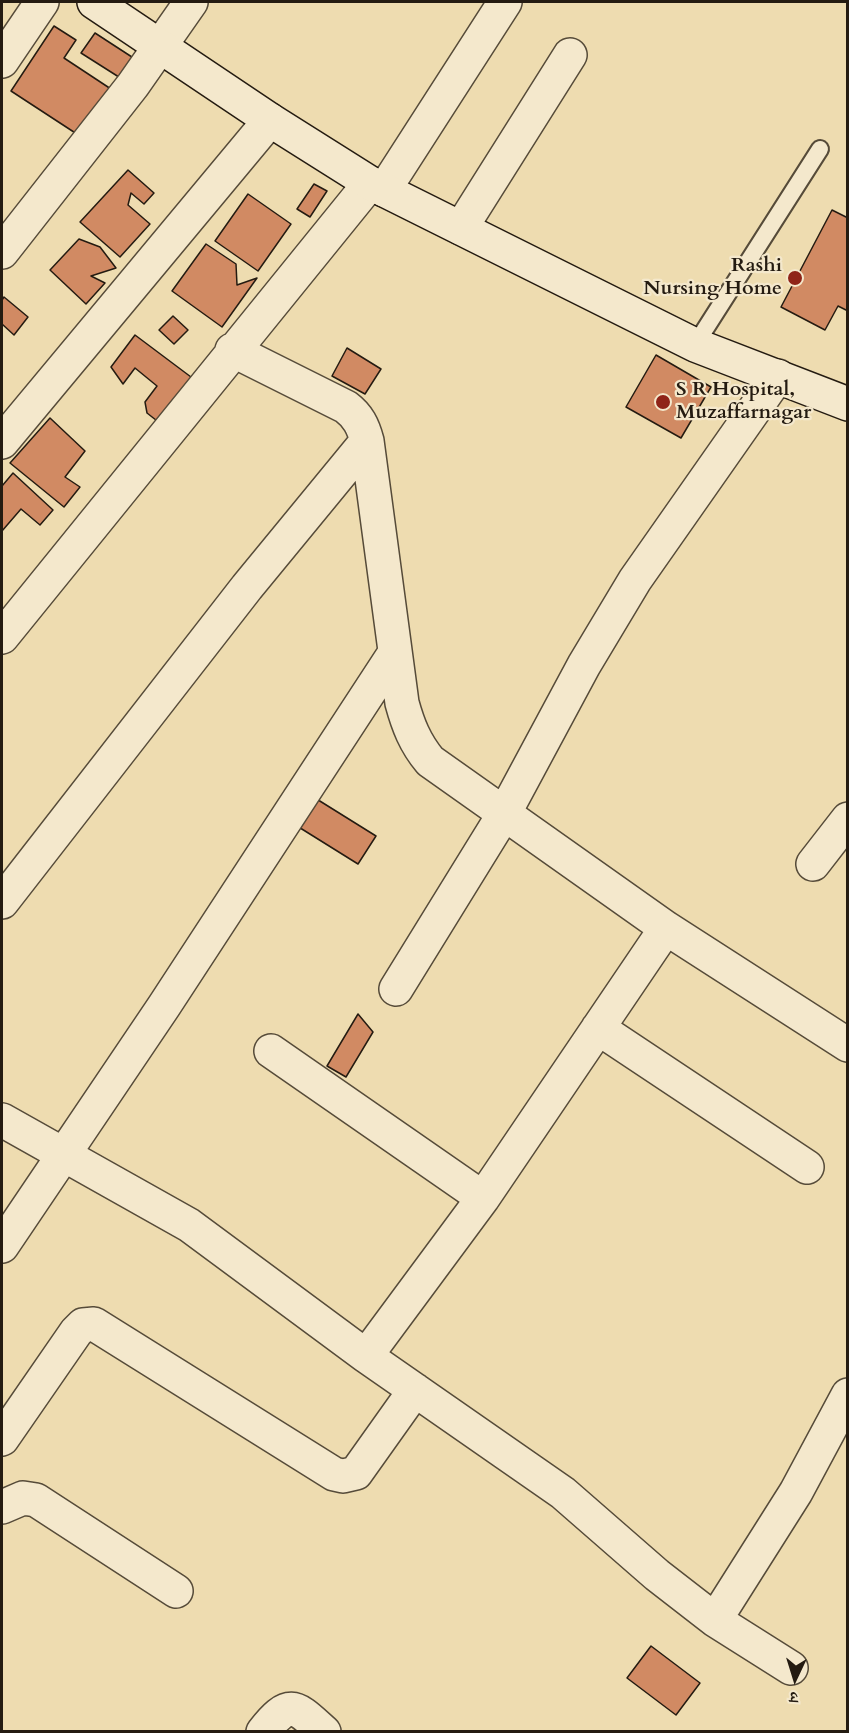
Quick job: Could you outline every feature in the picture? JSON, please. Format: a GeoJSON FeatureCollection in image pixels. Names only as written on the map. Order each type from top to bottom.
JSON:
{"type":"FeatureCollection","features":[{"type":"Feature","properties":{"kind":"street"},"geometry":{"type":"LineString","coordinates":[[2,61],[42,2]]}},
{"type":"Feature","properties":{"kind":"street"},"geometry":{"type":"LineString","coordinates":[[94,2],[270,120],[377,187],[695,345],[848,404]]}},
{"type":"Feature","properties":{"kind":"street"},"geometry":{"type":"LineString","coordinates":[[2,252],[133,85],[162,46],[190,2]]}},
{"type":"Feature","properties":{"kind":"street"},"geometry":{"type":"LineString","coordinates":[[2,638],[232,350],[377,187],[505,2]]}},
{"type":"Feature","properties":{"kind":"street"},"geometry":{"type":"LineString","coordinates":[[461,228],[570,55]]}},
{"type":"Feature","properties":{"kind":"street"},"geometry":{"type":"LineString","coordinates":[[2,442],[270,120]]}},
{"type":"Feature","properties":{"kind":"street"},"geometry":{"type":"LineString","coordinates":[[232,350],[346,407],[355,413],[363,426],[367,441],[394,654],[408,726],[419,747],[430,761],[666,928],[843,1032]]}},
{"type":"Feature","properties":{"kind":"street"},"geometry":{"type":"LineString","coordinates":[[396,989],[504,814],[584,665],[635,580],[778,376]]}},
{"type":"Feature","properties":{"kind":"street"},"geometry":{"type":"LineString","coordinates":[[2,902],[247,587],[367,441]]}},
{"type":"Feature","properties":{"kind":"street"},"geometry":{"type":"LineString","coordinates":[[2,1246],[394,654]]}},
{"type":"Feature","properties":{"kind":"street"},"geometry":{"type":"LineString","coordinates":[[813,864],[848,819]]}},
{"type":"Feature","properties":{"kind":"street"},"geometry":{"type":"LineString","coordinates":[[366,1356],[483,1198],[666,928]]}},
{"type":"Feature","properties":{"kind":"street"},"geometry":{"type":"LineString","coordinates":[[598,1028],[807,1167]]}},
{"type":"Feature","properties":{"kind":"street"},"geometry":{"type":"LineString","coordinates":[[271,1051],[483,1198]]}},
{"type":"Feature","properties":{"kind":"street"},"geometry":{"type":"LineString","coordinates":[[2,1120],[189,1225],[366,1356],[563,1493],[657,1575],[715,1620],[791,1668]]}},
{"type":"Feature","properties":{"kind":"street"},"geometry":{"type":"LineString","coordinates":[[2,1439],[82,1325],[94,1324],[334,1474],[343,1476],[356,1473],[415,1390]]}},
{"type":"Feature","properties":{"kind":"street"},"geometry":{"type":"LineString","coordinates":[[715,1620],[796,1492],[848,1395]]}},
{"type":"Feature","properties":{"kind":"street"},"geometry":{"type":"LineString","coordinates":[[2,1508],[23,1498],[36,1500],[176,1592]]}},
{"type":"Feature","properties":{"kind":"street"},"geometry":{"type":"LineString","coordinates":[[263,1731],[273,1719],[286,1710],[292,1709],[300,1711],[324,1731]]}},
{"type":"Feature","properties":{"kind":"lane"},"geometry":{"type":"LineString","coordinates":[[695,345],[820,149]]}},
{"type":"Feature","properties":{"kind":"building"},"geometry":{"type":"Polygon","coordinates":[[[54,26],[76,40],[64,58],[114,91],[83,138],[11,91],[54,26]]]}},
{"type":"Feature","properties":{"kind":"building"},"geometry":{"type":"Polygon","coordinates":[[[95,33],[135,59],[122,79],[81,53],[95,33]]]}},
{"type":"Feature","properties":{"kind":"building"},"geometry":{"type":"Polygon","coordinates":[[[128,170],[154,193],[144,204],[131,193],[128,205],[150,224],[120,257],[80,222],[128,170]]]}},
{"type":"Feature","properties":{"kind":"building"},"geometry":{"type":"Polygon","coordinates":[[[314,184],[327,191],[310,217],[297,209],[314,184]]]}},
{"type":"Feature","properties":{"kind":"building"},"geometry":{"type":"Polygon","coordinates":[[[248,194],[291,224],[258,271],[215,241],[248,194]]]}},
{"type":"Feature","properties":{"kind":"building"},"geometry":{"type":"Polygon","coordinates":[[[832,210],[848,218],[848,311],[838,306],[825,330],[781,307],[832,210]]]}},
{"type":"Feature","properties":{"kind":"building"},"geometry":{"type":"Polygon","coordinates":[[[79,239],[100,247],[116,268],[91,276],[105,283],[86,304],[50,270],[79,239]]]}},
{"type":"Feature","properties":{"kind":"building"},"geometry":{"type":"Polygon","coordinates":[[[206,244],[236,264],[237,285],[257,278],[222,327],[172,291],[206,244]]]}},
{"type":"Feature","properties":{"kind":"building"},"geometry":{"type":"Polygon","coordinates":[[[4,297],[28,317],[14,335],[2,324],[4,297]]]}},
{"type":"Feature","properties":{"kind":"building"},"geometry":{"type":"Polygon","coordinates":[[[173,316],[188,330],[174,344],[159,330],[173,316]]]}},
{"type":"Feature","properties":{"kind":"building"},"geometry":{"type":"Polygon","coordinates":[[[135,335],[195,380],[161,424],[147,413],[145,402],[157,386],[135,368],[123,384],[111,367],[135,335]]]}},
{"type":"Feature","properties":{"kind":"building"},"geometry":{"type":"Polygon","coordinates":[[[347,348],[381,369],[365,394],[332,376],[347,348]]]}},
{"type":"Feature","properties":{"kind":"building"},"geometry":{"type":"Polygon","coordinates":[[[656,355],[711,387],[681,438],[626,407],[656,355]]]}},
{"type":"Feature","properties":{"kind":"building"},"geometry":{"type":"Polygon","coordinates":[[[50,418],[85,451],[65,477],[80,487],[64,507],[10,463],[50,418]]]}},
{"type":"Feature","properties":{"kind":"building"},"geometry":{"type":"Polygon","coordinates":[[[13,473],[53,510],[40,525],[21,509],[2,531],[2,486],[13,473]]]}},
{"type":"Feature","properties":{"kind":"building"},"geometry":{"type":"Polygon","coordinates":[[[315,798],[376,836],[358,864],[297,826],[315,798]]]}},
{"type":"Feature","properties":{"kind":"building"},"geometry":{"type":"Polygon","coordinates":[[[358,1014],[373,1032],[346,1077],[327,1066],[358,1014]]]}},
{"type":"Feature","properties":{"kind":"building"},"geometry":{"type":"Polygon","coordinates":[[[651,1646],[700,1683],[676,1715],[627,1678],[651,1646]]]}},
{"type":"Feature","properties":{"kind":"place","name":"Rashi Nursing Home"},"geometry":{"type":"Point","coordinates":[795,278]}},
{"type":"Feature","properties":{"kind":"place","name":"S R Hospital, Muzaffarnagar"},"geometry":{"type":"Point","coordinates":[663,402]}}]}
